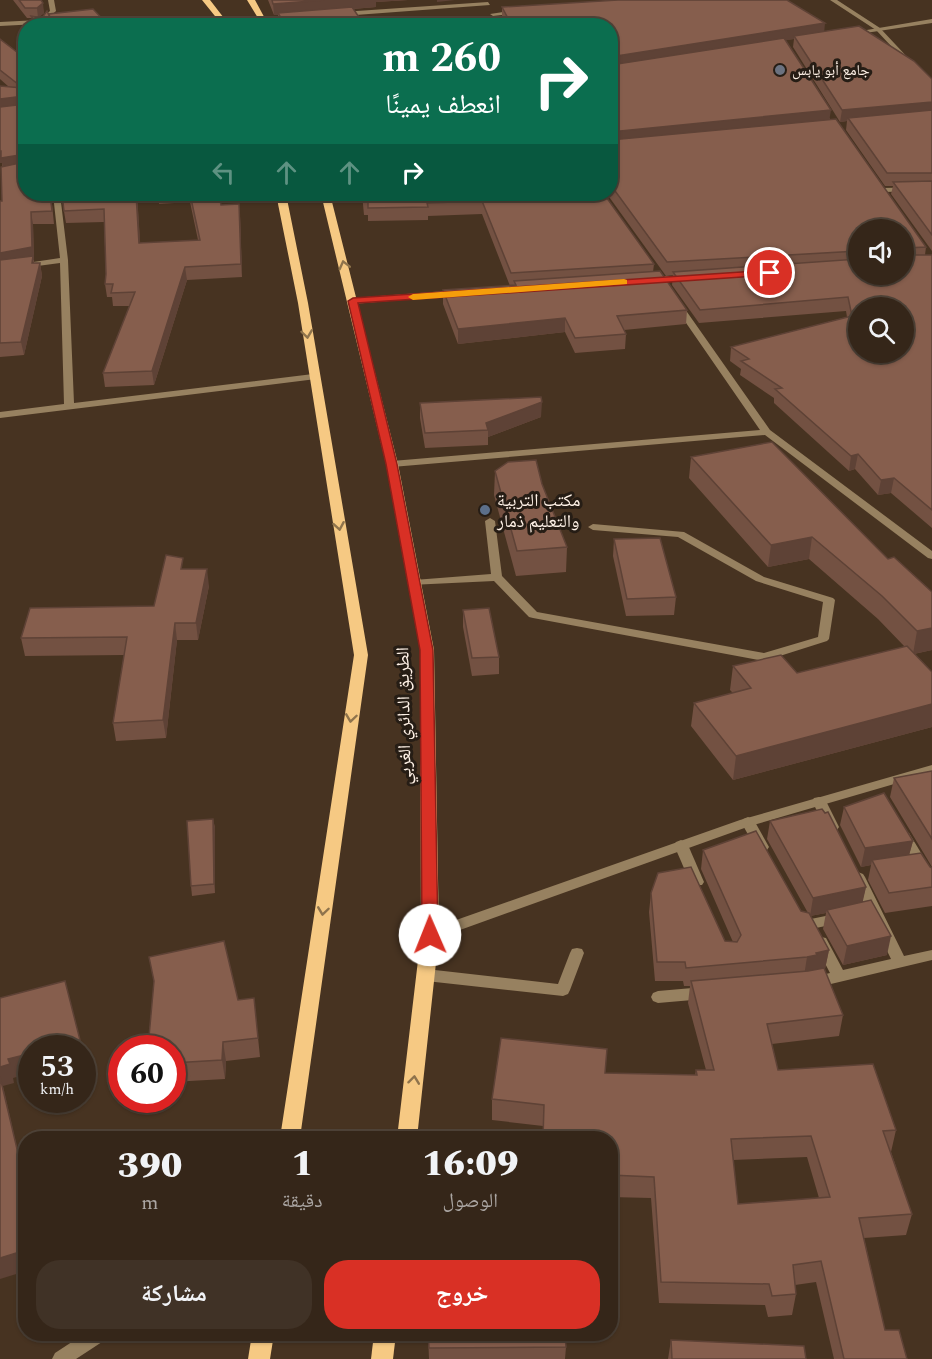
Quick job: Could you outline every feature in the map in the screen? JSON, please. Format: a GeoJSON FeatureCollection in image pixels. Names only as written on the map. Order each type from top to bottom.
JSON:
{"type":"FeatureCollection","features":[{"type":"Feature","properties":{"kind":"main road"},"geometry":{"type":"LineString","coordinates":[[206,0],[220,18]]}},
{"type":"Feature","properties":{"kind":"main road"},"geometry":{"type":"LineString","coordinates":[[251,0],[262,18]]}},
{"type":"Feature","properties":{"kind":"main road"},"geometry":{"type":"LineString","coordinates":[[282,201],[303,303],[313,377],[361,655],[291,1131]]}},
{"type":"Feature","properties":{"kind":"main road","name":"الطريق الدائري الغربي"},"geometry":{"type":"LineString","coordinates":[[327,201],[392,464],[427,650],[430,935],[408,1131]]}},
{"type":"Feature","properties":{"kind":"main road"},"geometry":{"type":"LineString","coordinates":[[259,1359],[261,1341]]}},
{"type":"Feature","properties":{"kind":"main road"},"geometry":{"type":"LineString","coordinates":[[382,1359],[384,1341]]}},
{"type":"Feature","properties":{"kind":"street"},"geometry":{"type":"LineString","coordinates":[[47,18],[53,11],[51,0]]}},
{"type":"Feature","properties":{"kind":"street"},"geometry":{"type":"LineString","coordinates":[[833,0],[878,29],[916,71]]}},
{"type":"Feature","properties":{"kind":"street"},"geometry":{"type":"LineString","coordinates":[[335,15],[491,2],[494,18]]}},
{"type":"Feature","properties":{"kind":"street"},"geometry":{"type":"LineString","coordinates":[[493,15],[527,12]]}},
{"type":"Feature","properties":{"kind":"street"},"geometry":{"type":"LineString","coordinates":[[293,18],[299,17]]}},
{"type":"Feature","properties":{"kind":"street"},"geometry":{"type":"LineString","coordinates":[[843,35],[932,21]]}},
{"type":"Feature","properties":{"kind":"street"},"geometry":{"type":"LineString","coordinates":[[0,24],[18,24]]}},
{"type":"Feature","properties":{"kind":"street"},"geometry":{"type":"LineString","coordinates":[[875,180],[888,199]]}},
{"type":"Feature","properties":{"kind":"street"},"geometry":{"type":"LineString","coordinates":[[882,190],[932,189]]}},
{"type":"Feature","properties":{"kind":"street"},"geometry":{"type":"LineString","coordinates":[[57,201],[64,260],[69,408]]}},
{"type":"Feature","properties":{"kind":"street"},"geometry":{"type":"LineString","coordinates":[[0,269],[64,260]]}},
{"type":"Feature","properties":{"kind":"street"},"geometry":{"type":"LineString","coordinates":[[654,270],[667,289]]}},
{"type":"Feature","properties":{"kind":"street"},"geometry":{"type":"LineString","coordinates":[[636,281],[695,277]]}},
{"type":"Feature","properties":{"kind":"street"},"geometry":{"type":"LineString","coordinates":[[353,301],[471,292]]}},
{"type":"Feature","properties":{"kind":"street"},"geometry":{"type":"LineString","coordinates":[[674,298],[767,432],[932,556]]}},
{"type":"Feature","properties":{"kind":"street"},"geometry":{"type":"LineString","coordinates":[[0,416],[313,377]]}},
{"type":"Feature","properties":{"kind":"street"},"geometry":{"type":"LineString","coordinates":[[392,464],[767,432]]}},
{"type":"Feature","properties":{"kind":"street"},"geometry":{"type":"LineString","coordinates":[[489,521],[497,577],[533,615],[764,657],[823,639],[829,600],[760,579],[680,534],[593,527]]}},
{"type":"Feature","properties":{"kind":"street"},"geometry":{"type":"LineString","coordinates":[[414,583],[497,577]]}},
{"type":"Feature","properties":{"kind":"street"},"geometry":{"type":"LineString","coordinates":[[430,935],[748,822],[819,801],[877,791],[932,769]]}},
{"type":"Feature","properties":{"kind":"street"},"geometry":{"type":"LineString","coordinates":[[819,801],[840,843]]}},
{"type":"Feature","properties":{"kind":"street"},"geometry":{"type":"LineString","coordinates":[[748,822],[771,863]]}},
{"type":"Feature","properties":{"kind":"street"},"geometry":{"type":"LineString","coordinates":[[898,826],[916,866],[932,884]]}},
{"type":"Feature","properties":{"kind":"street"},"geometry":{"type":"LineString","coordinates":[[681,845],[705,900]]}},
{"type":"Feature","properties":{"kind":"street"},"geometry":{"type":"LineString","coordinates":[[858,870],[864,912],[900,962]]}},
{"type":"Feature","properties":{"kind":"street"},"geometry":{"type":"LineString","coordinates":[[799,915],[805,925],[864,912]]}},
{"type":"Feature","properties":{"kind":"street"},"geometry":{"type":"LineString","coordinates":[[812,924],[838,976]]}},
{"type":"Feature","properties":{"kind":"street"},"geometry":{"type":"LineString","coordinates":[[426,975],[563,990],[577,953]]}},
{"type":"Feature","properties":{"kind":"street"},"geometry":{"type":"LineString","coordinates":[[804,984],[932,955]]}},
{"type":"Feature","properties":{"kind":"street"},"geometry":{"type":"LineString","coordinates":[[658,997],[714,992]]}},
{"type":"Feature","properties":{"kind":"street"},"geometry":{"type":"LineString","coordinates":[[61,1359],[88,1341]]}},
{"type":"Feature","properties":{"kind":"building"},"geometry":{"type":"Polygon","coordinates":[[[19,0],[41,0],[43,3],[37,8],[25,8],[19,0]]]}},
{"type":"Feature","properties":{"kind":"building"},"geometry":{"type":"Polygon","coordinates":[[[272,0],[324,0],[273,4],[272,0]]]}},
{"type":"Feature","properties":{"kind":"building"},"geometry":{"type":"Polygon","coordinates":[[[618,0],[787,0],[825,23],[618,56],[618,18],[508,18],[502,7],[618,0]]]}},
{"type":"Feature","properties":{"kind":"building"},"geometry":{"type":"Polygon","coordinates":[[[352,7],[360,18],[281,18],[278,13],[352,7]]]}},
{"type":"Feature","properties":{"kind":"building"},"geometry":{"type":"Polygon","coordinates":[[[93,9],[101,18],[50,18],[49,14],[93,9]]]}},
{"type":"Feature","properties":{"kind":"building"},"geometry":{"type":"Polygon","coordinates":[[[47,11],[50,18],[42,18],[47,11]]]}},
{"type":"Feature","properties":{"kind":"building"},"geometry":{"type":"Polygon","coordinates":[[[859,26],[914,61],[932,79],[932,102],[842,110],[794,36],[859,26]]]}},
{"type":"Feature","properties":{"kind":"building"},"geometry":{"type":"Polygon","coordinates":[[[784,38],[831,110],[618,131],[618,64],[784,38]]]}},
{"type":"Feature","properties":{"kind":"building"},"geometry":{"type":"Polygon","coordinates":[[[0,39],[18,53],[18,84],[0,70],[0,39]]]}},
{"type":"Feature","properties":{"kind":"building"},"geometry":{"type":"Polygon","coordinates":[[[0,86],[18,88],[18,97],[0,99],[0,86]]]}},
{"type":"Feature","properties":{"kind":"building"},"geometry":{"type":"Polygon","coordinates":[[[18,105],[18,155],[1,158],[0,107],[18,105]]]}},
{"type":"Feature","properties":{"kind":"building"},"geometry":{"type":"Polygon","coordinates":[[[932,110],[932,173],[887,173],[848,118],[932,110]]]}},
{"type":"Feature","properties":{"kind":"building"},"geometry":{"type":"Polygon","coordinates":[[[836,119],[906,219],[848,219],[848,252],[667,262],[618,195],[618,139],[836,119]]]}},
{"type":"Feature","properties":{"kind":"building"},"geometry":{"type":"Polygon","coordinates":[[[18,163],[18,201],[51,201],[52,211],[31,212],[32,247],[0,253],[0,201],[2,201],[1,167],[18,163]]]}},
{"type":"Feature","properties":{"kind":"building"},"geometry":{"type":"Polygon","coordinates":[[[932,181],[932,235],[893,182],[932,181]]]}},
{"type":"Feature","properties":{"kind":"building"},"geometry":{"type":"Polygon","coordinates":[[[63,201],[136,201],[139,243],[200,240],[192,201],[220,201],[221,205],[239,204],[241,264],[185,267],[152,371],[103,373],[135,292],[111,293],[113,284],[105,284],[104,209],[64,211],[63,201]]]}},
{"type":"Feature","properties":{"kind":"building"},"geometry":{"type":"Polygon","coordinates":[[[482,201],[427,203],[428,207],[368,208],[368,202],[363,202],[482,201]]]}},
{"type":"Feature","properties":{"kind":"building"},"geometry":{"type":"Polygon","coordinates":[[[482,201],[609,201],[654,264],[511,273],[482,201]]]}},
{"type":"Feature","properties":{"kind":"building"},"geometry":{"type":"Polygon","coordinates":[[[914,230],[926,247],[914,248],[914,230]]]}},
{"type":"Feature","properties":{"kind":"building"},"geometry":{"type":"Polygon","coordinates":[[[914,255],[932,255],[932,510],[894,478],[881,480],[858,454],[851,456],[775,389],[782,388],[741,361],[749,359],[731,347],[848,317],[848,363],[914,363],[914,297],[848,297],[700,310],[673,272],[848,260],[848,285],[914,285],[914,255]]]}},
{"type":"Feature","properties":{"kind":"building"},"geometry":{"type":"Polygon","coordinates":[[[33,256],[32,263],[40,263],[21,342],[0,343],[0,260],[33,256]]]}},
{"type":"Feature","properties":{"kind":"building"},"geometry":{"type":"Polygon","coordinates":[[[660,271],[687,310],[617,316],[626,334],[575,338],[565,318],[458,329],[443,290],[516,285],[514,281],[660,271]]]}},
{"type":"Feature","properties":{"kind":"building"},"geometry":{"type":"Polygon","coordinates":[[[541,397],[542,402],[486,423],[488,430],[425,433],[420,403],[541,397]]]}},
{"type":"Feature","properties":{"kind":"building"},"geometry":{"type":"Polygon","coordinates":[[[772,442],[888,559],[894,557],[932,592],[932,628],[917,631],[882,596],[812,537],[771,545],[691,457],[772,442]]]}},
{"type":"Feature","properties":{"kind":"building"},"geometry":{"type":"Polygon","coordinates":[[[536,460],[542,484],[567,547],[517,551],[495,471],[508,462],[536,460]]]}},
{"type":"Feature","properties":{"kind":"building"},"geometry":{"type":"Polygon","coordinates":[[[660,538],[676,597],[627,599],[614,539],[660,538]]]}},
{"type":"Feature","properties":{"kind":"building"},"geometry":{"type":"Polygon","coordinates":[[[166,555],[183,558],[181,569],[207,569],[196,623],[175,623],[163,720],[113,723],[127,637],[21,638],[30,608],[154,606],[166,555]]]}},
{"type":"Feature","properties":{"kind":"building"},"geometry":{"type":"Polygon","coordinates":[[[489,608],[499,657],[472,658],[463,610],[489,608]]]}},
{"type":"Feature","properties":{"kind":"building"},"geometry":{"type":"Polygon","coordinates":[[[907,646],[932,672],[932,704],[736,756],[694,703],[751,688],[733,666],[781,655],[797,673],[907,646]]]}},
{"type":"Feature","properties":{"kind":"building"},"geometry":{"type":"Polygon","coordinates":[[[932,771],[932,839],[894,778],[932,771]]]}},
{"type":"Feature","properties":{"kind":"building"},"geometry":{"type":"Polygon","coordinates":[[[884,793],[913,841],[865,848],[844,807],[884,793]]]}},
{"type":"Feature","properties":{"kind":"building"},"geometry":{"type":"Polygon","coordinates":[[[822,809],[825,813],[828,812],[866,887],[813,898],[770,821],[822,809]]]}},
{"type":"Feature","properties":{"kind":"building"},"geometry":{"type":"Polygon","coordinates":[[[213,819],[214,884],[191,886],[187,821],[213,819]]]}},
{"type":"Feature","properties":{"kind":"building"},"geometry":{"type":"Polygon","coordinates":[[[756,831],[801,911],[809,913],[829,950],[807,957],[686,968],[685,962],[657,962],[651,893],[658,873],[691,867],[725,941],[737,942],[741,935],[703,850],[756,831]]]}},
{"type":"Feature","properties":{"kind":"building"},"geometry":{"type":"Polygon","coordinates":[[[921,853],[932,868],[932,887],[889,893],[872,860],[921,853]]]}},
{"type":"Feature","properties":{"kind":"building"},"geometry":{"type":"Polygon","coordinates":[[[871,900],[891,936],[847,946],[827,910],[871,900]]]}},
{"type":"Feature","properties":{"kind":"building"},"geometry":{"type":"Polygon","coordinates":[[[224,941],[238,1000],[254,998],[258,1038],[223,1042],[222,1060],[186,1062],[186,1035],[149,1035],[154,981],[149,957],[224,941]]]}},
{"type":"Feature","properties":{"kind":"building"},"geometry":{"type":"Polygon","coordinates":[[[824,968],[843,1015],[767,1024],[778,1070],[873,1064],[896,1130],[883,1131],[912,1214],[859,1218],[885,1330],[899,1330],[907,1359],[844,1359],[821,1261],[793,1265],[796,1294],[772,1296],[769,1284],[661,1282],[654,1177],[618,1175],[618,1131],[543,1131],[544,1105],[492,1099],[501,1038],[607,1049],[605,1073],[697,1075],[696,1070],[714,1070],[691,981],[824,968]],[[811,1136],[731,1139],[738,1204],[830,1197],[811,1136]]]}},
{"type":"Feature","properties":{"kind":"building"},"geometry":{"type":"Polygon","coordinates":[[[65,981],[79,1035],[18,1035],[18,1056],[8,1059],[10,1064],[0,1067],[0,998],[65,981]]]}},
{"type":"Feature","properties":{"kind":"building"},"geometry":{"type":"Polygon","coordinates":[[[0,1077],[18,1153],[18,1252],[0,1258],[0,1077]]]}},
{"type":"Feature","properties":{"kind":"building"},"geometry":{"type":"Polygon","coordinates":[[[671,1340],[804,1346],[806,1359],[672,1359],[671,1340]]]}},
{"type":"Feature","properties":{"kind":"building"},"geometry":{"type":"Polygon","coordinates":[[[428,1341],[566,1341],[566,1347],[429,1348],[428,1341]]]}},
{"type":"Feature","properties":{"kind":"slow traffic"},"geometry":{"type":"LineString","coordinates":[[413,297],[624,282]]}},
{"type":"Feature","properties":{"kind":"place","name":"جامع أبو يابس"},"geometry":{"type":"Point","coordinates":[780,70]}},
{"type":"Feature","properties":{"kind":"place","name":"مكتب التربية والتعليم ذمار"},"geometry":{"type":"Point","coordinates":[485,510]}},
{"type":"Feature","properties":{"kind":"route"},"geometry":{"type":"LineString","coordinates":[[430,935],[427,650],[392,464],[353,301],[770,273]]}}]}
